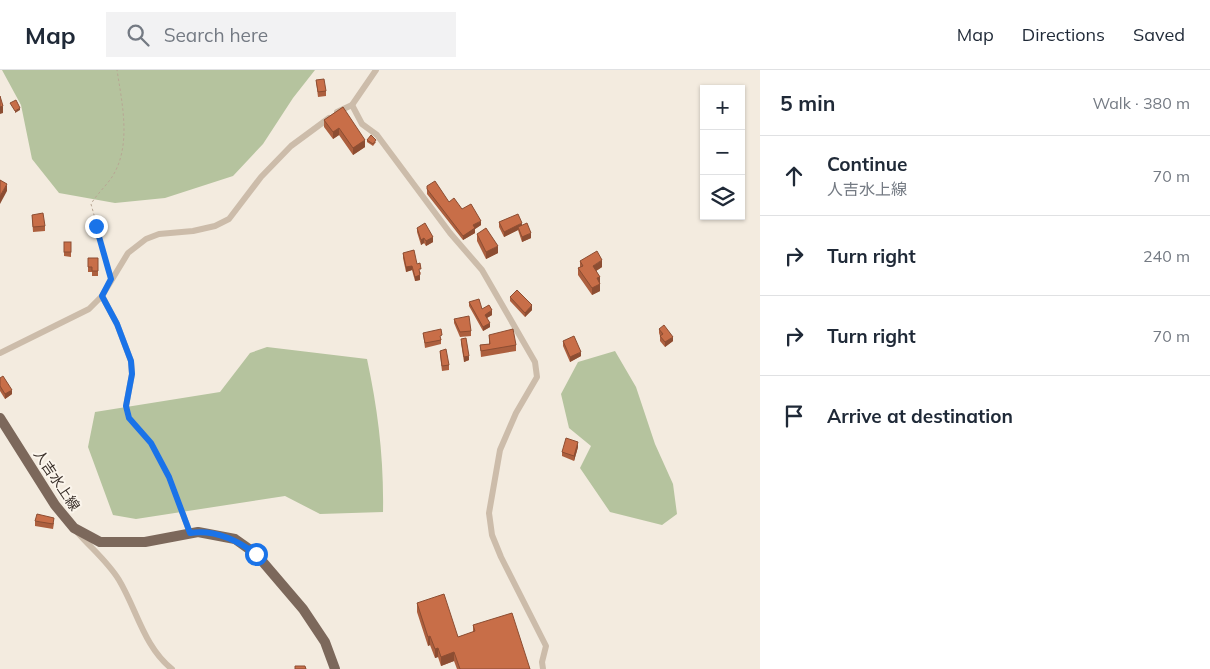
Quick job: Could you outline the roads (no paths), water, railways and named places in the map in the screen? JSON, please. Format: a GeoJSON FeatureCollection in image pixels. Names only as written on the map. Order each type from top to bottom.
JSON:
{"type":"FeatureCollection","features":[{"type":"Feature","properties":{"kind":"main road","name":"人吉水上線"},"geometry":{"type":"LineString","coordinates":[[0,418],[55,505],[74,528],[100,542],[145,542],[198,532],[235,538],[256,554],[303,609],[324,642],[335,669]]}},
{"type":"Feature","properties":{"kind":"street"},"geometry":{"type":"LineString","coordinates":[[0,353],[90,309],[102,296],[128,252],[146,239],[169,231],[185,232],[215,226],[230,219],[261,177],[291,146],[335,112],[352,105],[376,70]]}},
{"type":"Feature","properties":{"kind":"street"},"geometry":{"type":"LineString","coordinates":[[352,105],[362,124],[377,135],[450,233],[482,270],[535,362],[537,377],[516,413],[500,450],[489,513],[492,535],[501,557],[546,646],[542,662],[543,669]]}},
{"type":"Feature","properties":{"kind":"street"},"geometry":{"type":"LineString","coordinates":[[102,296],[117,324],[131,361],[132,374],[126,406],[129,418],[151,443],[169,477],[190,533]]}},
{"type":"Feature","properties":{"kind":"street"},"geometry":{"type":"LineString","coordinates":[[74,528],[106,562],[118,580],[151,647],[161,661],[172,669]]}}]}
